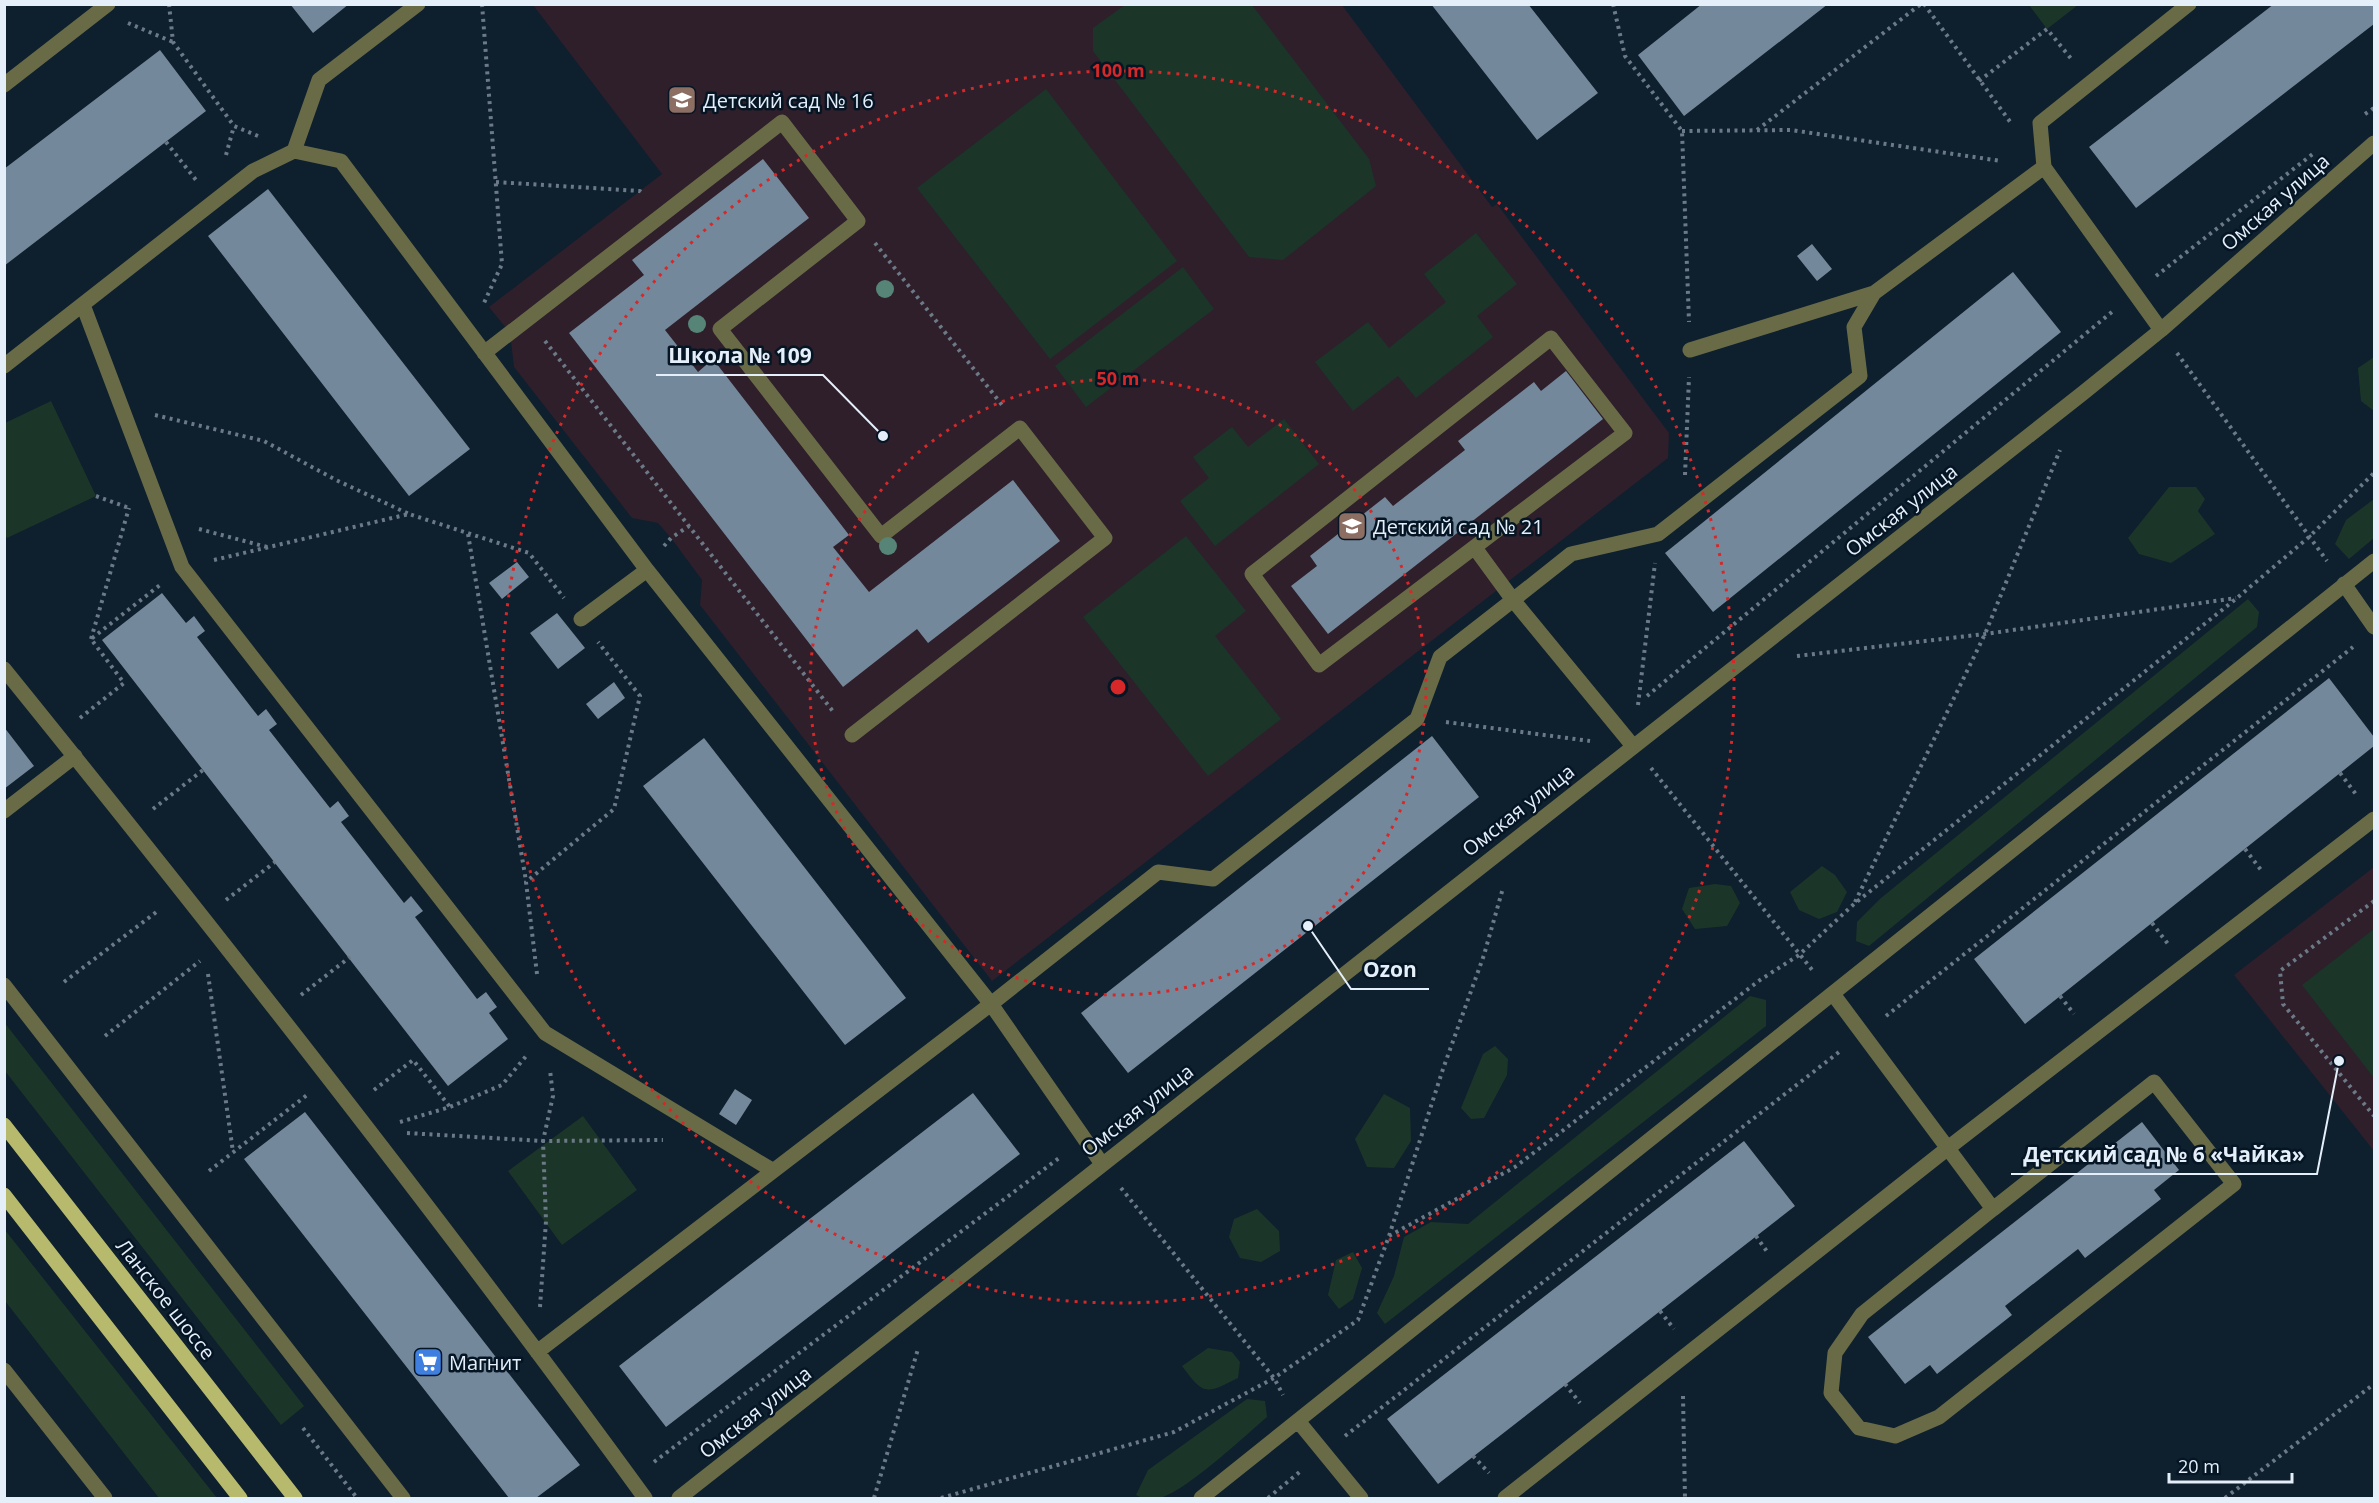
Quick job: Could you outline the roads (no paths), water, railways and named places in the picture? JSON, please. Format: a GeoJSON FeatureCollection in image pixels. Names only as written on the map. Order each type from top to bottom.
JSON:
{"type":"FeatureCollection","features":[{"type":"Feature","properties":{"kind":"main road","name":"Ланское шоссе"},"geometry":{"type":"LineString","coordinates":[[4,1125],[295,1498]]}},
{"type":"Feature","properties":{"kind":"main road"},"geometry":{"type":"LineString","coordinates":[[4,1195],[240,1498]]}},
{"type":"Feature","properties":{"kind":"street"},"geometry":{"type":"LineString","coordinates":[[294,151],[319,80],[418,4]]}},
{"type":"Feature","properties":{"kind":"street"},"geometry":{"type":"LineString","coordinates":[[2161,330],[2044,167],[2040,123],[2189,4]]}},
{"type":"Feature","properties":{"kind":"street"},"geometry":{"type":"LineString","coordinates":[[4,85],[104,8]]}},
{"type":"Feature","properties":{"kind":"street"},"geometry":{"type":"LineString","coordinates":[[484,353],[782,122],[858,221],[720,329],[881,536],[1020,428],[1105,538],[852,735]]}},
{"type":"Feature","properties":{"kind":"street","name":"Омская улица"},"geometry":{"type":"LineString","coordinates":[[680,1498],[2161,330],[2374,143]]}},
{"type":"Feature","properties":{"kind":"street"},"geometry":{"type":"LineString","coordinates":[[4,366],[253,171],[294,151],[341,161],[646,570],[991,1004],[1102,1164]]}},
{"type":"Feature","properties":{"kind":"street"},"geometry":{"type":"LineString","coordinates":[[1690,350],[1874,293],[2044,167]]}},
{"type":"Feature","properties":{"kind":"street"},"geometry":{"type":"LineString","coordinates":[[537,1352],[991,1004],[1158,872],[1213,879],[1417,719],[1440,657],[1571,554],[1658,534],[1860,376],[1854,327],[1874,293]]}},
{"type":"Feature","properties":{"kind":"street"},"geometry":{"type":"LineString","coordinates":[[83,305],[182,567],[544,1033],[772,1170]]}},
{"type":"Feature","properties":{"kind":"street"},"geometry":{"type":"LineString","coordinates":[[1551,338],[1625,434],[1475,548],[1319,665],[1252,574],[1551,338]]}},
{"type":"Feature","properties":{"kind":"street"},"geometry":{"type":"LineString","coordinates":[[1475,548],[1513,600],[1633,746]]}},
{"type":"Feature","properties":{"kind":"street"},"geometry":{"type":"LineString","coordinates":[[1202,1498],[2374,561]]}},
{"type":"Feature","properties":{"kind":"street"},"geometry":{"type":"LineString","coordinates":[[581,619],[646,570]]}},
{"type":"Feature","properties":{"kind":"street"},"geometry":{"type":"LineString","coordinates":[[2344,584],[2374,627]]}},
{"type":"Feature","properties":{"kind":"street"},"geometry":{"type":"LineString","coordinates":[[4,669],[279,1012],[645,1498]]}},
{"type":"Feature","properties":{"kind":"street"},"geometry":{"type":"LineString","coordinates":[[4,811],[75,756]]}},
{"type":"Feature","properties":{"kind":"street"},"geometry":{"type":"LineString","coordinates":[[1505,1498],[1948,1148],[2374,819]]}},
{"type":"Feature","properties":{"kind":"street"},"geometry":{"type":"LineString","coordinates":[[4,985],[403,1498]]}},
{"type":"Feature","properties":{"kind":"street"},"geometry":{"type":"LineString","coordinates":[[1833,994],[1993,1209]]}},
{"type":"Feature","properties":{"kind":"street"},"geometry":{"type":"LineString","coordinates":[[2154,1082],[2234,1184],[1940,1417],[1895,1436],[1859,1428],[1831,1393],[1835,1353],[1862,1314],[1993,1209],[2154,1082]]}},
{"type":"Feature","properties":{"kind":"street"},"geometry":{"type":"LineString","coordinates":[[4,1370],[105,1498]]}},
{"type":"Feature","properties":{"kind":"street"},"geometry":{"type":"LineString","coordinates":[[1298,1421],[1361,1498]]}},
{"type":"Feature","properties":{"kind":"place","name":"Детский сад № 16"},"geometry":{"type":"Point","coordinates":[682,100]}},
{"type":"Feature","properties":{"kind":"place","name":"Школа № 109"},"geometry":{"type":"Point","coordinates":[883,436]}},
{"type":"Feature","properties":{"kind":"place","name":"Детский сад № 21"},"geometry":{"type":"Point","coordinates":[1352,526]}},
{"type":"Feature","properties":{"kind":"place","name":"Ozon"},"geometry":{"type":"Point","coordinates":[1308,926]}},
{"type":"Feature","properties":{"kind":"place","name":"Детский сад № 6 «Чайка»"},"geometry":{"type":"Point","coordinates":[2339,1061]}},
{"type":"Feature","properties":{"kind":"place","name":"Магнит"},"geometry":{"type":"Point","coordinates":[428,1362]}}]}
